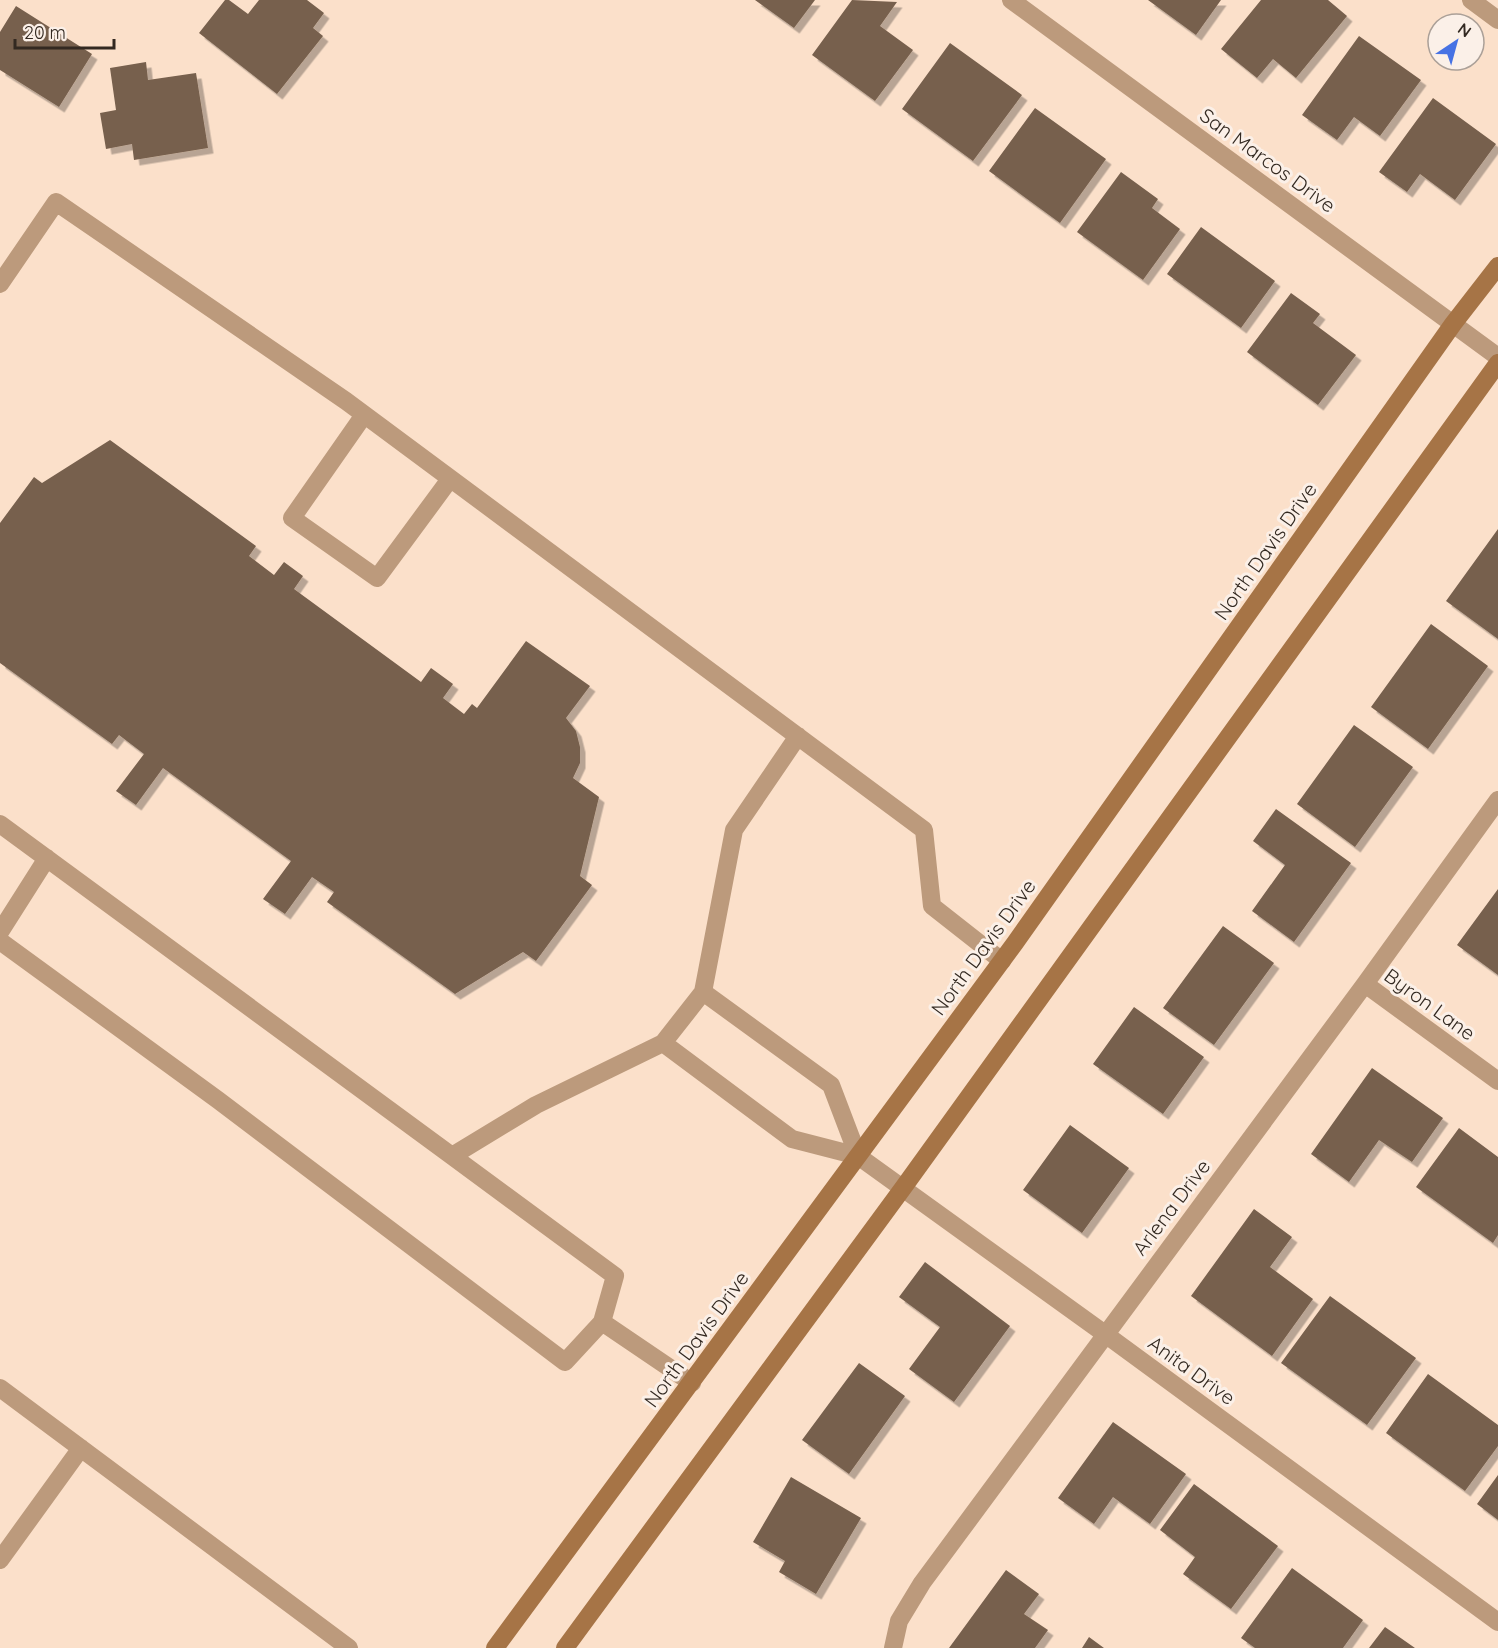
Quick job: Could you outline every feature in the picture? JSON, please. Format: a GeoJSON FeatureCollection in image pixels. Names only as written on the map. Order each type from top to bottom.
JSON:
{"type":"FeatureCollection","features":[{"type":"Feature","properties":{"kind":"street","name":"San Marcos Drive"},"geometry":{"type":"LineString","coordinates":[[1011,0],[1498,357]]}},
{"type":"Feature","properties":{"kind":"street"},"geometry":{"type":"LineString","coordinates":[[1471,0],[1498,20]]}},
{"type":"Feature","properties":{"kind":"street"},"geometry":{"type":"LineString","coordinates":[[0,284],[57,202],[364,415],[924,830],[932,906],[1002,961]]}},
{"type":"Feature","properties":{"kind":"street","name":"North Davis Drive"},"geometry":{"type":"LineString","coordinates":[[495,1648],[1002,961],[1453,324],[1498,266]]}},
{"type":"Feature","properties":{"kind":"street"},"geometry":{"type":"LineString","coordinates":[[565,1648],[903,1188],[1498,363]]}},
{"type":"Feature","properties":{"kind":"street"},"geometry":{"type":"LineString","coordinates":[[364,415],[292,518],[377,578],[450,479]]}},
{"type":"Feature","properties":{"kind":"street"},"geometry":{"type":"LineString","coordinates":[[452,1156],[536,1105],[663,1042],[703,992],[734,830],[798,736]]}},
{"type":"Feature","properties":{"kind":"street","name":"Arlena Drive"},"geometry":{"type":"LineString","coordinates":[[893,1648],[899,1621],[922,1583],[1365,984],[1498,800]]}},
{"type":"Feature","properties":{"kind":"street"},"geometry":{"type":"LineString","coordinates":[[0,824],[615,1276],[602,1322],[565,1362],[218,1100],[0,941]]}},
{"type":"Feature","properties":{"kind":"street"},"geometry":{"type":"LineString","coordinates":[[0,932],[47,858]]}},
{"type":"Feature","properties":{"kind":"street","name":"Byron Lane"},"geometry":{"type":"LineString","coordinates":[[1365,984],[1498,1081]]}},
{"type":"Feature","properties":{"kind":"street"},"geometry":{"type":"LineString","coordinates":[[703,992],[831,1085],[858,1156]]}},
{"type":"Feature","properties":{"kind":"street"},"geometry":{"type":"LineString","coordinates":[[663,1042],[792,1139],[858,1156]]}},
{"type":"Feature","properties":{"kind":"street","name":"Anita Drive"},"geometry":{"type":"LineString","coordinates":[[858,1156],[1498,1622]]}},
{"type":"Feature","properties":{"kind":"street"},"geometry":{"type":"LineString","coordinates":[[602,1322],[692,1383]]}},
{"type":"Feature","properties":{"kind":"street"},"geometry":{"type":"LineString","coordinates":[[0,1388],[349,1648]]}},
{"type":"Feature","properties":{"kind":"street"},"geometry":{"type":"LineString","coordinates":[[0,1560],[81,1448]]}},
{"type":"Feature","properties":{"kind":"building"},"geometry":{"type":"Polygon","coordinates":[[[225,0],[229,0],[248,14],[259,0],[307,0],[324,13],[313,28],[323,36],[277,94],[199,33],[225,0]]]}},
{"type":"Feature","properties":{"kind":"building"},"geometry":{"type":"Polygon","coordinates":[[[755,0],[815,0],[794,28],[755,0]]]}},
{"type":"Feature","properties":{"kind":"building"},"geometry":{"type":"Polygon","coordinates":[[[852,0],[897,2],[880,26],[913,50],[875,101],[812,55],[852,0]]]}},
{"type":"Feature","properties":{"kind":"building"},"geometry":{"type":"Polygon","coordinates":[[[1148,0],[1221,0],[1196,35],[1148,0]]]}},
{"type":"Feature","properties":{"kind":"building"},"geometry":{"type":"Polygon","coordinates":[[[1261,0],[1328,0],[1347,16],[1296,78],[1273,59],[1257,78],[1221,49],[1261,0]]]}},
{"type":"Feature","properties":{"kind":"building"},"geometry":{"type":"Polygon","coordinates":[[[16,6],[92,54],[59,107],[0,70],[0,32],[16,6]]]}},
{"type":"Feature","properties":{"kind":"building"},"geometry":{"type":"Polygon","coordinates":[[[1359,36],[1421,80],[1380,136],[1354,117],[1337,140],[1302,115],[1359,36]]]}},
{"type":"Feature","properties":{"kind":"building"},"geometry":{"type":"Polygon","coordinates":[[[950,43],[1022,95],[973,161],[902,109],[950,43]]]}},
{"type":"Feature","properties":{"kind":"building"},"geometry":{"type":"Polygon","coordinates":[[[146,62],[148,80],[196,73],[208,148],[134,160],[132,144],[106,149],[100,113],[116,110],[110,68],[146,62]]]}},
{"type":"Feature","properties":{"kind":"building"},"geometry":{"type":"Polygon","coordinates":[[[1433,98],[1496,144],[1455,200],[1420,174],[1407,192],[1379,172],[1433,98]]]}},
{"type":"Feature","properties":{"kind":"building"},"geometry":{"type":"Polygon","coordinates":[[[1035,108],[1106,159],[1060,223],[989,171],[1035,108]]]}},
{"type":"Feature","properties":{"kind":"building"},"geometry":{"type":"Polygon","coordinates":[[[1121,172],[1158,199],[1152,208],[1180,229],[1143,280],[1077,232],[1121,172]]]}},
{"type":"Feature","properties":{"kind":"building"},"geometry":{"type":"Polygon","coordinates":[[[1201,227],[1275,281],[1241,328],[1167,274],[1201,227]]]}},
{"type":"Feature","properties":{"kind":"building"},"geometry":{"type":"Polygon","coordinates":[[[1291,293],[1320,314],[1313,323],[1356,355],[1318,405],[1247,352],[1291,293]]]}},
{"type":"Feature","properties":{"kind":"building"},"geometry":{"type":"Polygon","coordinates":[[[110,440],[256,546],[249,556],[274,575],[284,562],[303,576],[294,589],[421,682],[431,668],[453,684],[443,698],[464,714],[472,704],[477,708],[526,641],[590,686],[566,718],[576,731],[580,747],[580,763],[573,778],[599,797],[580,876],[592,885],[536,961],[523,952],[455,994],[327,902],[334,892],[312,877],[285,914],[263,899],[291,861],[163,768],[136,805],[116,791],[144,754],[119,735],[112,744],[0,663],[0,523],[34,477],[42,483],[110,440]]]}},
{"type":"Feature","properties":{"kind":"building"},"geometry":{"type":"Polygon","coordinates":[[[1498,529],[1498,639],[1446,601],[1498,529]]]}},
{"type":"Feature","properties":{"kind":"building"},"geometry":{"type":"Polygon","coordinates":[[[1431,624],[1488,666],[1428,749],[1371,707],[1431,624]]]}},
{"type":"Feature","properties":{"kind":"building"},"geometry":{"type":"Polygon","coordinates":[[[1354,725],[1413,767],[1355,847],[1297,804],[1354,725]]]}},
{"type":"Feature","properties":{"kind":"building"},"geometry":{"type":"Polygon","coordinates":[[[1276,809],[1351,863],[1294,942],[1252,911],[1285,865],[1253,841],[1276,809]]]}},
{"type":"Feature","properties":{"kind":"building"},"geometry":{"type":"Polygon","coordinates":[[[1498,889],[1498,975],[1457,945],[1498,889]]]}},
{"type":"Feature","properties":{"kind":"building"},"geometry":{"type":"Polygon","coordinates":[[[1223,926],[1274,963],[1214,1045],[1163,1008],[1223,926]]]}},
{"type":"Feature","properties":{"kind":"building"},"geometry":{"type":"Polygon","coordinates":[[[1134,1007],[1204,1057],[1163,1114],[1093,1064],[1134,1007]]]}},
{"type":"Feature","properties":{"kind":"building"},"geometry":{"type":"Polygon","coordinates":[[[1372,1068],[1443,1118],[1412,1162],[1379,1140],[1349,1182],[1311,1154],[1372,1068]]]}},
{"type":"Feature","properties":{"kind":"building"},"geometry":{"type":"Polygon","coordinates":[[[1070,1125],[1129,1168],[1082,1233],[1023,1190],[1070,1125]]]}},
{"type":"Feature","properties":{"kind":"building"},"geometry":{"type":"Polygon","coordinates":[[[1459,1128],[1498,1157],[1498,1235],[1493,1243],[1416,1187],[1459,1128]]]}},
{"type":"Feature","properties":{"kind":"building"},"geometry":{"type":"Polygon","coordinates":[[[1254,1209],[1292,1237],[1270,1267],[1313,1299],[1272,1356],[1191,1296],[1254,1209]]]}},
{"type":"Feature","properties":{"kind":"building"},"geometry":{"type":"Polygon","coordinates":[[[925,1262],[1010,1326],[954,1402],[909,1369],[940,1327],[899,1297],[925,1262]]]}},
{"type":"Feature","properties":{"kind":"building"},"geometry":{"type":"Polygon","coordinates":[[[1330,1296],[1416,1358],[1367,1425],[1281,1363],[1330,1296]]]}},
{"type":"Feature","properties":{"kind":"building"},"geometry":{"type":"Polygon","coordinates":[[[859,1363],[905,1396],[849,1474],[802,1440],[859,1363]]]}},
{"type":"Feature","properties":{"kind":"building"},"geometry":{"type":"Polygon","coordinates":[[[1428,1374],[1498,1425],[1498,1446],[1465,1491],[1386,1433],[1428,1374]]]}},
{"type":"Feature","properties":{"kind":"building"},"geometry":{"type":"Polygon","coordinates":[[[1113,1422],[1186,1474],[1150,1524],[1113,1497],[1094,1524],[1058,1498],[1113,1422]]]}},
{"type":"Feature","properties":{"kind":"building"},"geometry":{"type":"Polygon","coordinates":[[[1498,1475],[1498,1520],[1477,1504],[1498,1475]]]}},
{"type":"Feature","properties":{"kind":"building"},"geometry":{"type":"Polygon","coordinates":[[[791,1477],[861,1518],[816,1594],[779,1572],[785,1561],[753,1542],[791,1477]]]}},
{"type":"Feature","properties":{"kind":"building"},"geometry":{"type":"Polygon","coordinates":[[[1194,1484],[1278,1546],[1231,1609],[1183,1574],[1195,1557],[1160,1530],[1194,1484]]]}},
{"type":"Feature","properties":{"kind":"building"},"geometry":{"type":"Polygon","coordinates":[[[1292,1568],[1363,1620],[1343,1648],[1255,1648],[1241,1638],[1292,1568]]]}},
{"type":"Feature","properties":{"kind":"building"},"geometry":{"type":"Polygon","coordinates":[[[1006,1570],[1039,1594],[1024,1614],[1048,1630],[1035,1648],[949,1648],[1006,1570]]]}},
{"type":"Feature","properties":{"kind":"building"},"geometry":{"type":"Polygon","coordinates":[[[1385,1627],[1415,1648],[1369,1648],[1385,1627]]]}},
{"type":"Feature","properties":{"kind":"building"},"geometry":{"type":"Polygon","coordinates":[[[1089,1637],[1104,1648],[1082,1648],[1089,1637]]]}}]}
